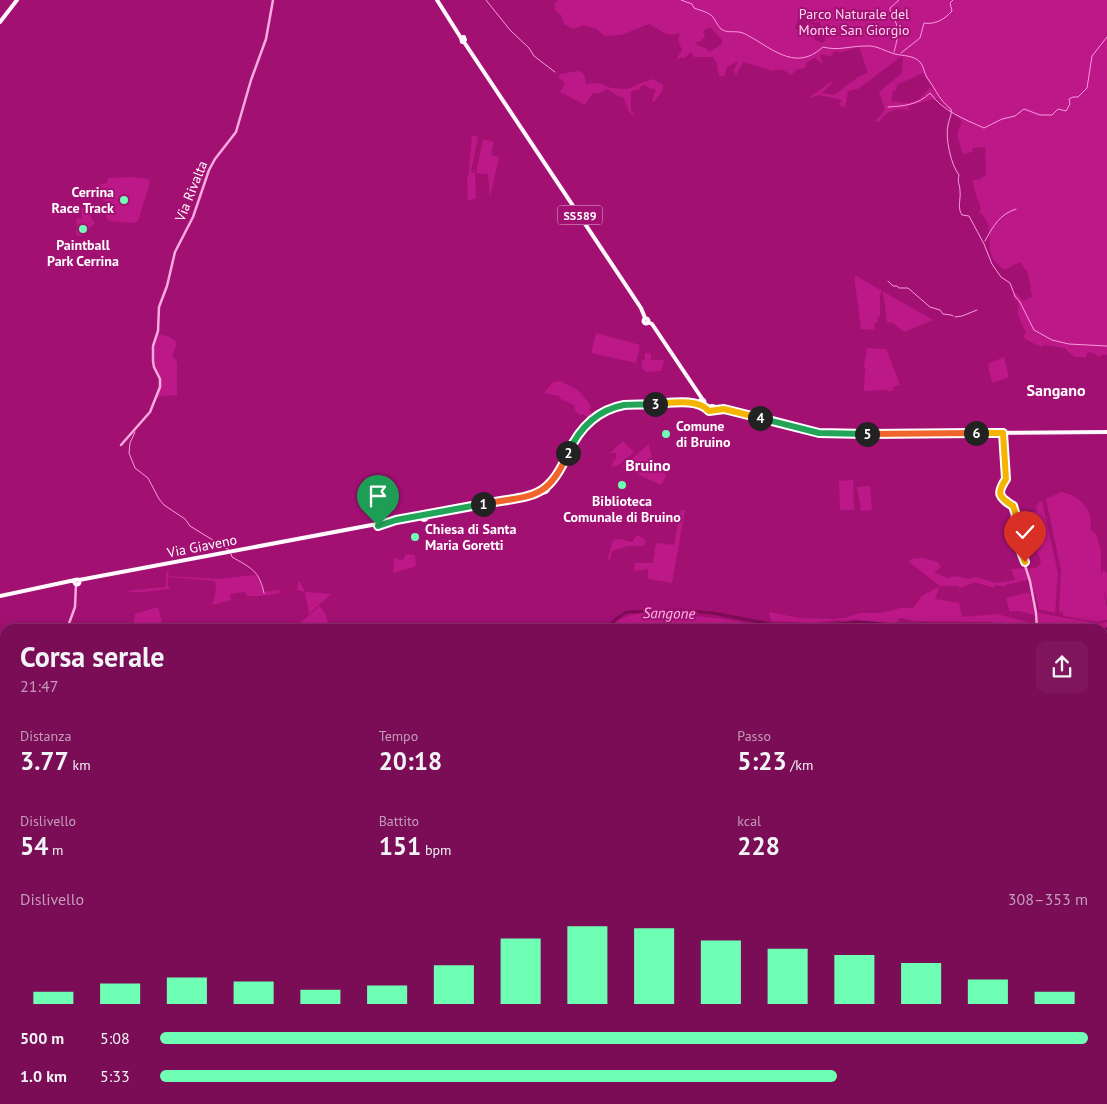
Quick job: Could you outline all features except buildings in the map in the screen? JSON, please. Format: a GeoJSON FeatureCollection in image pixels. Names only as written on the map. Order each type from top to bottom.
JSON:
{"type":"FeatureCollection","features":[{"type":"Feature","properties":{"kind":"main road"},"geometry":{"type":"LineString","coordinates":[[0,22],[17,0]]}},
{"type":"Feature","properties":{"kind":"main road","name":"SS589"},"geometry":{"type":"LineString","coordinates":[[437,0],[636,300],[647,320],[652,324],[701,402],[711,408],[724,409],[826,434],[1107,432]]}},
{"type":"Feature","properties":{"kind":"main road","name":"Via Giaveno"},"geometry":{"type":"LineString","coordinates":[[0,596],[532,495],[546,489],[558,474],[578,434],[588,423],[605,412],[620,406],[636,404],[701,402]]}},
{"type":"Feature","properties":{"kind":"street","name":"Via Rivalta"},"geometry":{"type":"LineString","coordinates":[[122,444],[150,412],[160,387],[160,378],[154,367],[153,346],[158,331],[159,308],[167,286],[175,252],[193,217],[209,170],[236,132],[251,80],[266,39],[273,0]]}},
{"type":"Feature","properties":{"kind":"street"},"geometry":{"type":"LineString","coordinates":[[1003,433],[1006,479],[1000,494],[1005,501],[1013,506],[1016,514],[1013,530],[1030,581],[1036,624]]}},
{"type":"Feature","properties":{"kind":"street"},"geometry":{"type":"LineString","coordinates":[[69,624],[75,607],[77,582]]}},
{"type":"Feature","properties":{"kind":"green space","name":"Parco Naturale del Monte San Giorgio"},"geometry":{"type":"Polygon","coordinates":[[[559,0],[1107,0],[1107,355],[1103,354],[1100,357],[1090,352],[1087,353],[1086,357],[1074,357],[1065,348],[1044,345],[1041,347],[1025,339],[1026,333],[1018,315],[1018,303],[1012,296],[1016,293],[1023,301],[1032,297],[1028,273],[1020,262],[1004,270],[996,263],[992,255],[988,226],[979,212],[981,209],[973,180],[980,179],[986,175],[985,147],[973,148],[972,152],[963,154],[957,135],[962,122],[937,98],[908,106],[910,111],[892,110],[879,122],[875,122],[885,109],[879,92],[902,73],[903,55],[858,89],[848,91],[845,107],[839,105],[842,100],[819,95],[808,98],[832,81],[822,93],[834,95],[858,77],[868,73],[859,47],[842,52],[834,51],[831,57],[820,54],[823,64],[815,58],[807,62],[805,68],[796,70],[791,75],[782,70],[773,71],[743,62],[736,75],[734,71],[738,61],[727,67],[724,76],[719,76],[717,64],[713,57],[694,57],[691,52],[685,58],[682,57],[676,60],[682,50],[678,40],[680,34],[678,33],[667,34],[649,24],[621,35],[605,36],[596,29],[583,25],[574,29],[564,24],[561,15],[555,10],[555,3],[559,0]],[[801,9],[795,28],[801,34],[806,34],[806,22],[814,25],[815,40],[823,43],[825,40],[820,22],[814,23],[811,15],[801,9]],[[710,27],[703,31],[705,36],[700,42],[696,42],[698,46],[706,48],[709,52],[722,44],[722,40],[710,27]],[[923,73],[897,85],[896,91],[893,91],[891,101],[909,103],[918,100],[930,87],[934,92],[923,73]]]}},
{"type":"Feature","properties":{"kind":"green space"},"geometry":{"type":"Polygon","coordinates":[[[579,71],[584,74],[586,84],[599,83],[611,88],[627,89],[652,79],[663,85],[662,91],[654,102],[652,101],[656,89],[645,85],[641,86],[639,90],[631,91],[631,111],[634,113],[633,116],[628,110],[624,98],[607,89],[599,93],[593,93],[585,105],[560,92],[565,83],[558,77],[560,74],[579,71]]]}},
{"type":"Feature","properties":{"kind":"green space"},"geometry":{"type":"Polygon","coordinates":[[[472,135],[478,137],[471,172],[475,173],[476,199],[468,200],[467,179],[472,135]]]}},
{"type":"Feature","properties":{"kind":"green space"},"geometry":{"type":"Polygon","coordinates":[[[483,139],[494,142],[491,155],[499,157],[490,197],[488,174],[476,173],[483,139]]]}},
{"type":"Feature","properties":{"kind":"green space","name":"Cerrina Race Track"},"geometry":{"type":"Polygon","coordinates":[[[132,177],[148,179],[150,183],[138,221],[133,223],[109,221],[105,212],[108,204],[102,199],[101,187],[98,187],[98,185],[107,183],[108,178],[132,177]]]}},
{"type":"Feature","properties":{"kind":"green space","name":"Paintball Park Cerrina"},"geometry":{"type":"Polygon","coordinates":[[[89,207],[91,218],[95,223],[82,236],[76,235],[77,218],[82,219],[81,208],[89,207]]]}},
{"type":"Feature","properties":{"kind":"green space"},"geometry":{"type":"Polygon","coordinates":[[[855,275],[882,291],[880,295],[880,316],[877,317],[878,322],[874,323],[875,330],[861,329],[855,275]]]}},
{"type":"Feature","properties":{"kind":"green space"},"geometry":{"type":"Polygon","coordinates":[[[883,292],[933,320],[904,332],[893,323],[887,322],[883,292]]]}},
{"type":"Feature","properties":{"kind":"green space"},"geometry":{"type":"Polygon","coordinates":[[[596,333],[640,345],[636,363],[591,353],[596,333]]]}},
{"type":"Feature","properties":{"kind":"green space"},"geometry":{"type":"Polygon","coordinates":[[[159,334],[170,337],[177,343],[172,356],[177,362],[177,395],[160,396],[156,399],[161,385],[155,366],[154,353],[159,334]]]}},
{"type":"Feature","properties":{"kind":"green space"},"geometry":{"type":"Polygon","coordinates":[[[867,348],[886,349],[900,385],[893,387],[893,390],[889,392],[888,390],[864,391],[866,369],[864,367],[867,348]]]}},
{"type":"Feature","properties":{"kind":"green space"},"geometry":{"type":"Polygon","coordinates":[[[645,353],[651,354],[651,360],[664,360],[661,371],[645,372],[642,369],[642,360],[645,360],[645,353]]]}},
{"type":"Feature","properties":{"kind":"green space"},"geometry":{"type":"Polygon","coordinates":[[[1004,357],[1009,377],[992,383],[988,364],[1004,357]]]}},
{"type":"Feature","properties":{"kind":"green space"},"geometry":{"type":"Polygon","coordinates":[[[561,381],[579,391],[591,406],[589,411],[595,414],[588,420],[584,414],[580,415],[574,410],[575,406],[559,398],[560,396],[544,393],[553,382],[561,381]]]}},
{"type":"Feature","properties":{"kind":"green space"},"geometry":{"type":"Polygon","coordinates":[[[623,441],[634,452],[619,465],[611,467],[616,459],[616,453],[609,454],[623,441]]]}},
{"type":"Feature","properties":{"kind":"green space"},"geometry":{"type":"Polygon","coordinates":[[[649,444],[652,458],[662,467],[666,476],[661,485],[622,467],[649,444]]]}},
{"type":"Feature","properties":{"kind":"green space"},"geometry":{"type":"Polygon","coordinates":[[[853,480],[854,510],[840,510],[839,481],[853,480]]]}},
{"type":"Feature","properties":{"kind":"green space"},"geometry":{"type":"Polygon","coordinates":[[[870,486],[872,510],[861,511],[857,487],[870,486]]]}},
{"type":"Feature","properties":{"kind":"green space"},"geometry":{"type":"Polygon","coordinates":[[[1061,492],[1074,497],[1084,505],[1090,516],[1090,530],[1097,535],[1101,552],[1101,575],[1103,570],[1107,573],[1107,601],[1103,585],[1107,620],[1097,622],[1063,616],[1063,613],[1059,611],[1061,570],[1046,499],[1061,492]]]}},
{"type":"Feature","properties":{"kind":"green space"},"geometry":{"type":"Polygon","coordinates":[[[1042,501],[1058,573],[1055,613],[1039,609],[1029,569],[1038,567],[1041,562],[1028,522],[1033,512],[1037,511],[1036,506],[1042,501]]]}},
{"type":"Feature","properties":{"kind":"green space"},"geometry":{"type":"Polygon","coordinates":[[[681,510],[685,510],[672,583],[648,579],[648,569],[634,571],[635,563],[653,563],[656,543],[674,545],[681,510]]]}},
{"type":"Feature","properties":{"kind":"green space"},"geometry":{"type":"Polygon","coordinates":[[[637,535],[646,540],[644,546],[628,546],[612,551],[610,559],[607,560],[613,540],[619,539],[632,542],[637,535]]]}},
{"type":"Feature","properties":{"kind":"green space"},"geometry":{"type":"Polygon","coordinates":[[[406,554],[415,555],[416,566],[393,573],[394,558],[403,560],[406,554]]]}},
{"type":"Feature","properties":{"kind":"green space"},"geometry":{"type":"Polygon","coordinates":[[[923,558],[938,562],[941,567],[934,572],[948,578],[957,576],[968,579],[975,577],[996,583],[1015,580],[1011,569],[1025,568],[1028,580],[1005,585],[1006,587],[995,585],[994,588],[974,582],[960,588],[958,586],[940,586],[909,562],[911,559],[923,558]]]}},
{"type":"Feature","properties":{"kind":"green space"},"geometry":{"type":"Polygon","coordinates":[[[166,572],[169,572],[168,576],[217,579],[255,575],[260,579],[263,592],[279,590],[280,593],[262,596],[247,596],[245,592],[230,594],[231,600],[212,605],[216,587],[215,581],[168,577],[170,589],[141,592],[126,591],[166,587],[166,572]]]}},
{"type":"Feature","properties":{"kind":"green space"},"geometry":{"type":"Polygon","coordinates":[[[298,582],[300,582],[305,592],[297,590],[298,582]]]}},
{"type":"Feature","properties":{"kind":"green space"},"geometry":{"type":"Polygon","coordinates":[[[940,586],[935,599],[959,603],[962,617],[997,614],[1035,624],[915,621],[900,618],[897,622],[889,624],[871,624],[856,619],[814,623],[771,621],[769,612],[800,618],[845,618],[860,613],[881,613],[901,608],[913,608],[922,596],[940,586]]]}},
{"type":"Feature","properties":{"kind":"green space"},"geometry":{"type":"Polygon","coordinates":[[[305,592],[331,594],[309,614],[305,592]]]}},
{"type":"Feature","properties":{"kind":"green space"},"geometry":{"type":"Polygon","coordinates":[[[1030,593],[1035,615],[1019,611],[1010,612],[1006,598],[1030,593]]]}},
{"type":"Feature","properties":{"kind":"green space"},"geometry":{"type":"Polygon","coordinates":[[[320,606],[325,613],[328,623],[324,624],[298,624],[320,606]]]}},
{"type":"Feature","properties":{"kind":"green space"},"geometry":{"type":"Polygon","coordinates":[[[158,607],[162,622],[133,624],[135,614],[158,607]]]}},
{"type":"Feature","properties":{"kind":"green space"},"geometry":{"type":"Polygon","coordinates":[[[653,613],[718,618],[752,624],[614,624],[618,620],[634,615],[653,613]]]}},
{"type":"Feature","properties":{"kind":"green space"},"geometry":{"type":"Polygon","coordinates":[[[1038,613],[1100,624],[1038,624],[1038,613]]]}},
{"type":"Feature","properties":{"kind":"waterway"},"geometry":{"type":"LineString","coordinates":[[486,0],[534,56],[555,72]]}},
{"type":"Feature","properties":{"kind":"waterway"},"geometry":{"type":"LineString","coordinates":[[681,0],[692,4],[694,8],[706,12],[713,17],[721,29],[729,32],[743,33],[772,50],[792,58],[812,55],[823,47],[869,46],[917,60],[941,99],[951,109],[947,137],[951,158],[959,175],[959,206],[962,215],[969,216],[992,264],[1001,277],[1010,283],[1034,330],[1052,340],[1069,344],[1107,346]]}},
{"type":"Feature","properties":{"kind":"waterway"},"geometry":{"type":"LineString","coordinates":[[894,52],[898,30],[890,8],[899,0]]}},
{"type":"Feature","properties":{"kind":"waterway"},"geometry":{"type":"LineString","coordinates":[[901,53],[920,38],[924,23],[936,22],[952,11],[950,3],[953,0]]}},
{"type":"Feature","properties":{"kind":"waterway"},"geometry":{"type":"LineString","coordinates":[[888,107],[916,102],[930,93],[948,110],[984,128],[1002,119],[1015,116],[1024,109],[1040,115],[1052,115],[1058,109],[1066,111],[1070,104],[1069,99],[1078,97],[1087,88],[1092,56],[1107,37]]}},
{"type":"Feature","properties":{"kind":"waterway"},"geometry":{"type":"LineString","coordinates":[[985,241],[998,221],[1010,211],[1016,209]]}},
{"type":"Feature","properties":{"kind":"waterway"},"geometry":{"type":"LineString","coordinates":[[888,281],[893,286],[908,288],[930,307],[940,310],[943,314],[953,316]]}},
{"type":"Feature","properties":{"kind":"waterway"},"geometry":{"type":"LineString","coordinates":[[955,317],[977,310]]}},
{"type":"Feature","properties":{"kind":"waterway"},"geometry":{"type":"LineString","coordinates":[[135,432],[130,443],[129,453],[135,468],[148,478],[159,499],[164,505],[185,519],[190,526],[229,550]]}},
{"type":"Feature","properties":{"kind":"waterway"},"geometry":{"type":"LineString","coordinates":[[231,554],[232,557],[257,574],[264,593]]}},
{"type":"Feature","properties":{"kind":"waterway","name":"Sangone"},"geometry":{"type":"LineString","coordinates":[[611,624],[627,612],[679,610],[713,613],[770,624]]}},
{"type":"Feature","properties":{"kind":"waterway","name":"Sangone"},"geometry":{"type":"LineString","coordinates":[[837,624],[860,622],[883,624]]}},
{"type":"Feature","properties":{"kind":"place","name":"Cerrina Race Track"},"geometry":{"type":"Point","coordinates":[124,200]}},
{"type":"Feature","properties":{"kind":"place","name":"Paintball Park Cerrina"},"geometry":{"type":"Point","coordinates":[83,229]}},
{"type":"Feature","properties":{"kind":"place","name":"Comune di Bruino"},"geometry":{"type":"Point","coordinates":[666,434]}},
{"type":"Feature","properties":{"kind":"place","name":"Biblioteca Comunale di Bruino"},"geometry":{"type":"Point","coordinates":[622,485]}},
{"type":"Feature","properties":{"kind":"place","name":"Chiesa di Santa Maria Goretti"},"geometry":{"type":"Point","coordinates":[415,537]}},
{"type":"Feature","properties":{"kind":"district","name":"Sangano"},"geometry":{"type":"Point","coordinates":[1056,390]}},
{"type":"Feature","properties":{"kind":"district","name":"Bruino"},"geometry":{"type":"Point","coordinates":[648,465]}},
{"type":"Feature","properties":{"kind":"route"},"geometry":{"type":"LineString","coordinates":[[378,526],[380,527],[396,520],[532,495],[542,491],[558,474],[580,432],[588,423],[605,411],[631,404],[700,404],[709,411],[724,409],[822,434],[1003,433],[1006,479],[1000,488],[1000,495],[1015,510],[1016,516],[1013,530],[1025,562]]}}]}
